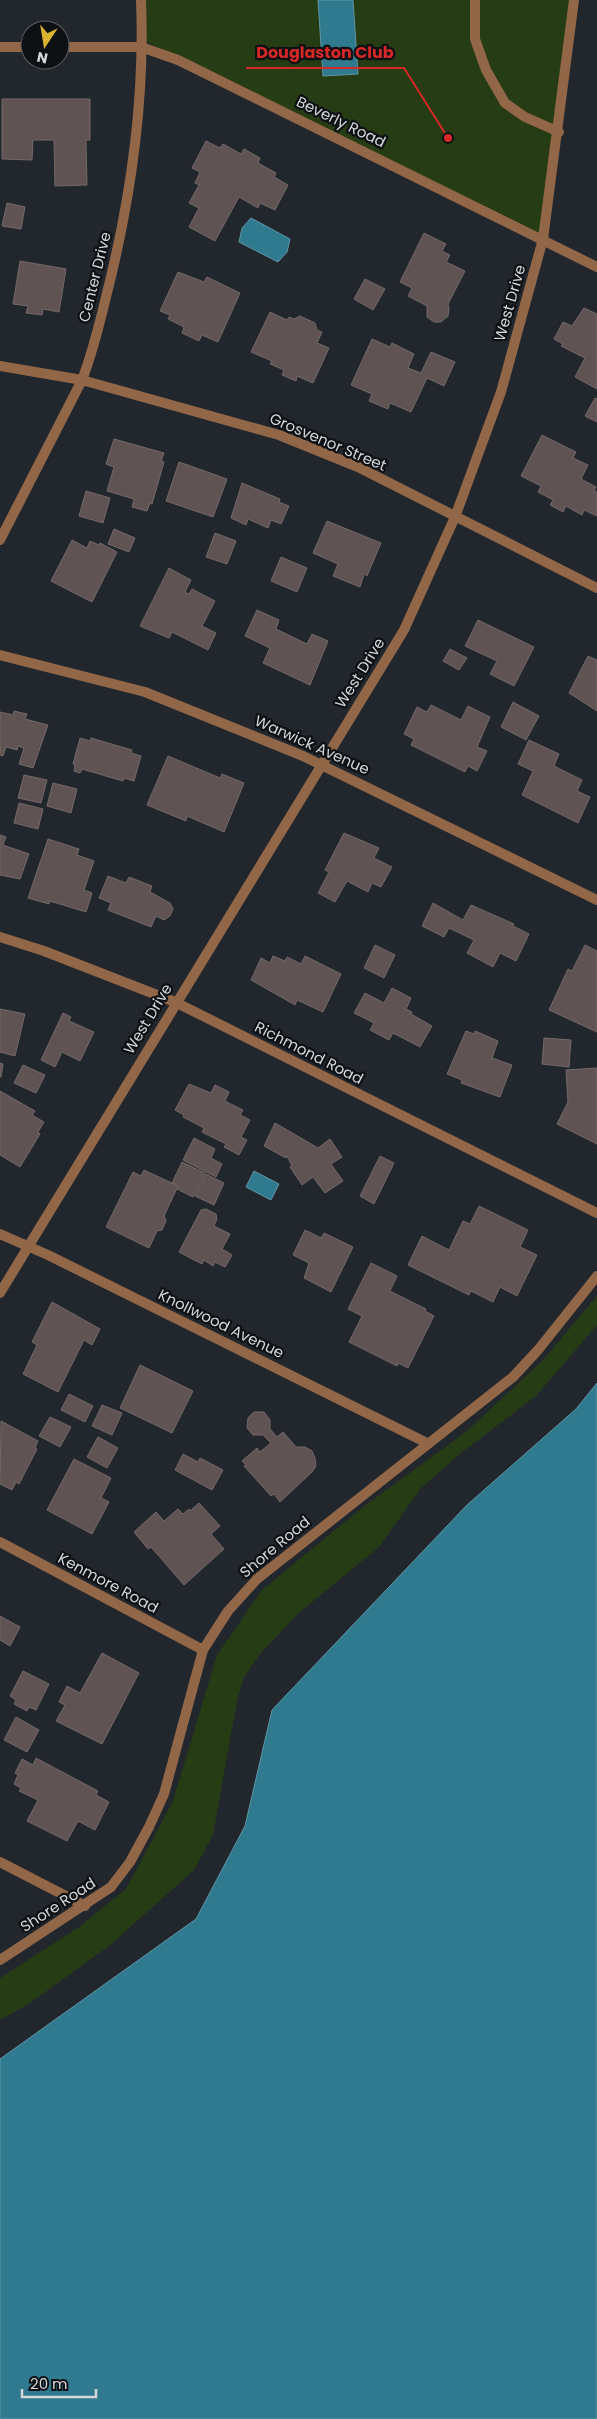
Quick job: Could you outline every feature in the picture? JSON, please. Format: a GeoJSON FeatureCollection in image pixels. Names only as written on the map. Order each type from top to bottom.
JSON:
{"type":"FeatureCollection","features":[{"type":"Feature","properties":{"kind":"street","name":"Center Drive"},"geometry":{"type":"LineString","coordinates":[[0,540],[82,380],[91,356],[122,234],[135,138],[141,48],[141,0]]}},
{"type":"Feature","properties":{"kind":"street"},"geometry":{"type":"LineString","coordinates":[[475,0],[475,39],[486,70],[505,103],[525,116],[558,132]]}},
{"type":"Feature","properties":{"kind":"street","name":"West Drive"},"geometry":{"type":"LineString","coordinates":[[0,1293],[175,1002],[404,630],[455,517],[501,392],[543,238],[574,0]]}},
{"type":"Feature","properties":{"kind":"street"},"geometry":{"type":"LineString","coordinates":[[0,47],[20,47]]}},
{"type":"Feature","properties":{"kind":"street","name":"Beverly Road"},"geometry":{"type":"LineString","coordinates":[[70,47],[141,48],[178,60],[597,266]]}},
{"type":"Feature","properties":{"kind":"street","name":"Grosvenor Street"},"geometry":{"type":"LineString","coordinates":[[0,366],[82,380],[279,434],[358,467],[597,588]]}},
{"type":"Feature","properties":{"kind":"street","name":"Warwick Avenue"},"geometry":{"type":"LineString","coordinates":[[0,655],[146,692],[322,764],[597,900]]}},
{"type":"Feature","properties":{"kind":"street","name":"Richmond Road"},"geometry":{"type":"LineString","coordinates":[[0,937],[44,951],[175,1002],[597,1213]]}},
{"type":"Feature","properties":{"kind":"street","name":"Knollwood Avenue"},"geometry":{"type":"LineString","coordinates":[[0,1234],[29,1246],[427,1443]]}},
{"type":"Feature","properties":{"kind":"street","name":"Shore Road"},"geometry":{"type":"LineString","coordinates":[[0,1960],[111,1887],[130,1862],[164,1794],[203,1650],[228,1611],[257,1579],[513,1377],[538,1350],[597,1276]]}},
{"type":"Feature","properties":{"kind":"street","name":"Kenmore Road"},"geometry":{"type":"LineString","coordinates":[[0,1542],[203,1650]]}},
{"type":"Feature","properties":{"kind":"street"},"geometry":{"type":"LineString","coordinates":[[0,1862],[84,1906]]}},
{"type":"Feature","properties":{"kind":"green space"},"geometry":{"type":"Polygon","coordinates":[[[139,0],[571,0],[541,236],[143,40],[139,0]]]}},
{"type":"Feature","properties":{"kind":"green space"},"geometry":{"type":"Polygon","coordinates":[[[597,1296],[597,1325],[536,1396],[461,1453],[421,1488],[379,1547],[299,1613],[261,1653],[244,1677],[237,1701],[213,1835],[194,1870],[109,1946],[30,2003],[0,2020],[0,1978],[79,1927],[126,1889],[173,1801],[217,1655],[262,1590],[363,1507],[467,1431],[543,1360],[597,1296]]]}},
{"type":"Feature","properties":{"kind":"water"},"geometry":{"type":"Polygon","coordinates":[[[318,0],[353,0],[358,74],[323,76],[318,0]]]}},
{"type":"Feature","properties":{"kind":"water"},"geometry":{"type":"Polygon","coordinates":[[[251,218],[290,239],[287,252],[278,262],[239,242],[242,228],[251,218]]]}},
{"type":"Feature","properties":{"kind":"water"},"geometry":{"type":"Polygon","coordinates":[[[254,1171],[279,1184],[271,1200],[246,1187],[254,1171]]]}},
{"type":"Feature","properties":{"kind":"water"},"geometry":{"type":"Polygon","coordinates":[[[597,1383],[597,2419],[0,2419],[0,2059],[196,1919],[245,1826],[272,1710],[467,1505],[576,1409],[597,1383]]]}},
{"type":"Feature","properties":{"kind":"building"},"geometry":{"type":"Polygon","coordinates":[[[2,99],[90,99],[90,140],[86,140],[87,185],[55,186],[54,140],[33,140],[32,160],[2,159],[2,99]]]}},
{"type":"Feature","properties":{"kind":"building"},"geometry":{"type":"Polygon","coordinates":[[[206,141],[220,148],[223,144],[241,154],[244,149],[260,158],[258,163],[276,173],[274,177],[288,185],[275,210],[260,203],[258,208],[239,197],[215,241],[189,227],[199,208],[189,203],[199,185],[195,183],[200,172],[192,168],[206,141]]]}},
{"type":"Feature","properties":{"kind":"building"},"geometry":{"type":"Polygon","coordinates":[[[7,203],[25,207],[21,229],[2,226],[7,203]]]}},
{"type":"Feature","properties":{"kind":"building"},"geometry":{"type":"Polygon","coordinates":[[[424,233],[446,244],[442,251],[450,255],[446,262],[465,271],[448,304],[448,316],[441,322],[434,322],[427,317],[427,306],[408,296],[412,288],[400,282],[424,233]]]}},
{"type":"Feature","properties":{"kind":"building"},"geometry":{"type":"Polygon","coordinates":[[[20,261],[66,269],[59,312],[43,309],[42,315],[26,313],[28,306],[13,304],[20,261]]]}},
{"type":"Feature","properties":{"kind":"building"},"geometry":{"type":"Polygon","coordinates":[[[178,272],[204,282],[207,277],[240,293],[218,342],[202,335],[199,341],[182,333],[184,327],[168,319],[170,315],[160,311],[178,272]]]}},
{"type":"Feature","properties":{"kind":"building"},"geometry":{"type":"Polygon","coordinates":[[[365,279],[385,289],[373,310],[354,299],[365,279]]]}},
{"type":"Feature","properties":{"kind":"building"},"geometry":{"type":"Polygon","coordinates":[[[584,308],[597,314],[597,389],[575,377],[585,358],[561,346],[563,344],[554,339],[563,322],[572,326],[584,308]]]}},
{"type":"Feature","properties":{"kind":"building"},"geometry":{"type":"Polygon","coordinates":[[[270,312],[287,320],[289,317],[294,319],[300,316],[315,323],[317,330],[322,332],[317,343],[329,348],[313,383],[297,376],[296,381],[282,375],[284,370],[270,364],[272,361],[251,352],[270,312]]]}},
{"type":"Feature","properties":{"kind":"building"},"geometry":{"type":"Polygon","coordinates":[[[372,339],[390,347],[392,343],[414,354],[408,368],[421,373],[431,352],[455,362],[444,386],[427,378],[411,412],[390,403],[388,409],[369,401],[372,394],[351,385],[372,339]]]}},
{"type":"Feature","properties":{"kind":"building"},"geometry":{"type":"Polygon","coordinates":[[[595,398],[597,399],[597,422],[585,416],[595,398]]]}},
{"type":"Feature","properties":{"kind":"building"},"geometry":{"type":"Polygon","coordinates":[[[542,435],[576,452],[573,458],[588,465],[581,479],[596,487],[594,491],[597,492],[597,516],[584,510],[582,515],[566,506],[563,512],[550,505],[553,500],[538,492],[541,486],[521,476],[542,435]]]}},
{"type":"Feature","properties":{"kind":"building"},"geometry":{"type":"Polygon","coordinates":[[[114,439],[164,453],[161,461],[164,462],[152,504],[150,503],[147,511],[132,507],[134,499],[107,491],[114,467],[106,464],[114,439]]]}},
{"type":"Feature","properties":{"kind":"building"},"geometry":{"type":"Polygon","coordinates":[[[179,462],[227,479],[213,517],[166,501],[179,462]]]}},
{"type":"Feature","properties":{"kind":"building"},"geometry":{"type":"Polygon","coordinates":[[[242,483],[280,499],[279,502],[289,506],[281,524],[271,520],[268,528],[248,519],[246,525],[231,518],[242,483]]]}},
{"type":"Feature","properties":{"kind":"building"},"geometry":{"type":"Polygon","coordinates":[[[86,491],[110,498],[103,523],[79,516],[86,491]]]}},
{"type":"Feature","properties":{"kind":"building"},"geometry":{"type":"Polygon","coordinates":[[[327,521],[381,543],[367,576],[364,574],[360,587],[333,576],[338,564],[313,553],[327,521]]]}},
{"type":"Feature","properties":{"kind":"building"},"geometry":{"type":"Polygon","coordinates":[[[114,529],[135,538],[129,552],[108,544],[114,529]]]}},
{"type":"Feature","properties":{"kind":"building"},"geometry":{"type":"Polygon","coordinates":[[[215,533],[236,541],[227,564],[206,557],[215,533]]]}},
{"type":"Feature","properties":{"kind":"building"},"geometry":{"type":"Polygon","coordinates":[[[72,540],[87,548],[90,541],[99,545],[100,543],[117,552],[92,602],[51,581],[72,540]]]}},
{"type":"Feature","properties":{"kind":"building"},"geometry":{"type":"Polygon","coordinates":[[[281,557],[307,568],[297,592],[271,581],[281,557]]]}},
{"type":"Feature","properties":{"kind":"building"},"geometry":{"type":"Polygon","coordinates":[[[169,568],[191,580],[185,592],[189,594],[192,589],[215,601],[202,626],[216,633],[208,650],[172,632],[169,638],[140,626],[169,568]]]}},
{"type":"Feature","properties":{"kind":"building"},"geometry":{"type":"Polygon","coordinates":[[[257,610],[279,620],[276,629],[307,644],[312,634],[328,641],[310,685],[263,663],[270,648],[245,636],[257,610]]]}},
{"type":"Feature","properties":{"kind":"building"},"geometry":{"type":"Polygon","coordinates":[[[478,620],[534,647],[514,686],[490,674],[497,661],[465,646],[478,620]]]}},
{"type":"Feature","properties":{"kind":"building"},"geometry":{"type":"Polygon","coordinates":[[[450,649],[467,658],[459,670],[443,661],[450,649]]]}},
{"type":"Feature","properties":{"kind":"building"},"geometry":{"type":"Polygon","coordinates":[[[588,656],[597,660],[597,711],[569,693],[588,656]]]}},
{"type":"Feature","properties":{"kind":"building"},"geometry":{"type":"Polygon","coordinates":[[[513,702],[539,716],[526,740],[501,727],[513,702]]]}},
{"type":"Feature","properties":{"kind":"building"},"geometry":{"type":"Polygon","coordinates":[[[431,705],[461,720],[468,706],[490,717],[477,747],[487,751],[477,771],[468,766],[465,772],[411,745],[414,739],[404,734],[417,707],[427,712],[431,705]]]}},
{"type":"Feature","properties":{"kind":"building"},"geometry":{"type":"Polygon","coordinates":[[[14,711],[27,714],[25,719],[48,725],[33,768],[19,764],[24,748],[18,746],[17,750],[6,747],[3,756],[0,755],[0,712],[13,715],[14,711]]]}},
{"type":"Feature","properties":{"kind":"building"},"geometry":{"type":"Polygon","coordinates":[[[80,738],[90,741],[91,738],[132,750],[131,753],[141,756],[134,781],[124,778],[123,781],[82,769],[80,773],[74,771],[75,765],[73,764],[80,738]]]}},
{"type":"Feature","properties":{"kind":"building"},"geometry":{"type":"Polygon","coordinates":[[[529,740],[559,754],[554,766],[582,780],[577,791],[590,797],[578,823],[522,795],[533,771],[518,764],[529,740]]]}},
{"type":"Feature","properties":{"kind":"building"},"geometry":{"type":"Polygon","coordinates":[[[168,756],[220,778],[222,774],[244,783],[224,832],[187,816],[186,821],[147,805],[168,756]]]}},
{"type":"Feature","properties":{"kind":"building"},"geometry":{"type":"Polygon","coordinates":[[[24,775],[47,780],[41,803],[18,798],[24,775]]]}},
{"type":"Feature","properties":{"kind":"building"},"geometry":{"type":"Polygon","coordinates":[[[53,783],[77,789],[71,813],[47,806],[53,783]]]}},
{"type":"Feature","properties":{"kind":"building"},"geometry":{"type":"Polygon","coordinates":[[[19,803],[43,809],[38,829],[14,823],[19,803]]]}},
{"type":"Feature","properties":{"kind":"building"},"geometry":{"type":"Polygon","coordinates":[[[344,833],[379,848],[374,858],[392,867],[381,887],[372,883],[368,892],[347,881],[335,902],[318,893],[329,872],[325,870],[344,833]]]}},
{"type":"Feature","properties":{"kind":"building"},"geometry":{"type":"Polygon","coordinates":[[[0,835],[6,837],[3,845],[29,854],[20,879],[0,875],[0,835]]]}},
{"type":"Feature","properties":{"kind":"building"},"geometry":{"type":"Polygon","coordinates":[[[48,839],[79,849],[77,855],[94,861],[84,890],[92,893],[86,912],[50,901],[49,904],[28,898],[48,839]]]}},
{"type":"Feature","properties":{"kind":"building"},"geometry":{"type":"Polygon","coordinates":[[[108,876],[126,883],[129,877],[152,886],[150,892],[170,903],[173,909],[170,916],[164,920],[156,916],[151,927],[108,910],[111,903],[99,898],[108,876]]]}},
{"type":"Feature","properties":{"kind":"building"},"geometry":{"type":"Polygon","coordinates":[[[433,903],[463,920],[471,905],[514,924],[513,926],[529,934],[516,961],[500,953],[493,967],[467,953],[474,940],[449,928],[444,937],[422,926],[433,903]]]}},
{"type":"Feature","properties":{"kind":"building"},"geometry":{"type":"Polygon","coordinates":[[[375,945],[395,955],[384,978],[364,968],[375,945]]]}},
{"type":"Feature","properties":{"kind":"building"},"geometry":{"type":"Polygon","coordinates":[[[585,945],[597,951],[597,1032],[549,1010],[568,969],[572,971],[585,945]]]}},
{"type":"Feature","properties":{"kind":"building"},"geometry":{"type":"Polygon","coordinates":[[[273,956],[285,961],[287,957],[301,964],[305,956],[341,974],[323,1012],[297,1000],[295,1005],[251,980],[261,958],[270,963],[273,956]]]}},
{"type":"Feature","properties":{"kind":"building"},"geometry":{"type":"Polygon","coordinates":[[[392,988],[411,998],[406,1009],[432,1026],[420,1047],[393,1033],[389,1040],[370,1030],[374,1023],[354,1013],[365,993],[384,1003],[392,988]]]}},
{"type":"Feature","properties":{"kind":"building"},"geometry":{"type":"Polygon","coordinates":[[[0,1009],[25,1014],[15,1056],[0,1052],[0,1009]]]}},
{"type":"Feature","properties":{"kind":"building"},"geometry":{"type":"Polygon","coordinates":[[[63,1013],[71,1017],[69,1021],[94,1032],[80,1061],[62,1052],[55,1067],[41,1060],[63,1013]]]}},
{"type":"Feature","properties":{"kind":"building"},"geometry":{"type":"Polygon","coordinates":[[[466,1031],[474,1034],[475,1031],[498,1041],[492,1058],[512,1065],[500,1097],[461,1083],[462,1080],[447,1074],[466,1031]]]}},
{"type":"Feature","properties":{"kind":"building"},"geometry":{"type":"Polygon","coordinates":[[[544,1038],[571,1040],[569,1067],[542,1064],[544,1038]]]}},
{"type":"Feature","properties":{"kind":"building"},"geometry":{"type":"Polygon","coordinates":[[[0,1063],[3,1064],[1,1077],[0,1077],[0,1063]]]}},
{"type":"Feature","properties":{"kind":"building"},"geometry":{"type":"Polygon","coordinates":[[[23,1065],[45,1075],[36,1093],[14,1083],[23,1065]]]}},
{"type":"Feature","properties":{"kind":"building"},"geometry":{"type":"Polygon","coordinates":[[[597,1068],[597,1144],[557,1124],[568,1102],[566,1070],[597,1068]]]}},
{"type":"Feature","properties":{"kind":"building"},"geometry":{"type":"Polygon","coordinates":[[[189,1084],[211,1093],[215,1085],[229,1092],[225,1101],[243,1110],[240,1115],[250,1120],[241,1137],[247,1140],[239,1155],[224,1147],[226,1144],[202,1132],[204,1128],[183,1117],[184,1115],[175,1110],[189,1084]]]}},
{"type":"Feature","properties":{"kind":"building"},"geometry":{"type":"Polygon","coordinates":[[[0,1091],[35,1111],[32,1115],[44,1122],[38,1132],[40,1134],[20,1167],[0,1155],[0,1091]]]}},
{"type":"Feature","properties":{"kind":"building"},"geometry":{"type":"Polygon","coordinates":[[[275,1123],[318,1148],[330,1139],[342,1157],[331,1164],[343,1181],[325,1193],[313,1177],[302,1185],[290,1167],[292,1166],[287,1156],[286,1158],[264,1146],[275,1123]]]}},
{"type":"Feature","properties":{"kind":"building"},"geometry":{"type":"Polygon","coordinates":[[[194,1138],[215,1149],[211,1158],[222,1164],[216,1177],[183,1160],[194,1138]]]}},
{"type":"Feature","properties":{"kind":"building"},"geometry":{"type":"Polygon","coordinates":[[[380,1156],[394,1163],[374,1204],[360,1196],[380,1156]]]}},
{"type":"Feature","properties":{"kind":"building"},"geometry":{"type":"Polygon","coordinates":[[[182,1162],[205,1173],[193,1197],[177,1189],[178,1186],[172,1183],[182,1162]]]}},
{"type":"Feature","properties":{"kind":"building"},"geometry":{"type":"Polygon","coordinates":[[[144,1170],[178,1186],[164,1216],[166,1221],[162,1230],[157,1231],[149,1248],[106,1227],[133,1172],[141,1176],[144,1170]]]}},
{"type":"Feature","properties":{"kind":"building"},"geometry":{"type":"Polygon","coordinates":[[[206,1174],[224,1183],[214,1205],[195,1196],[206,1174]]]}},
{"type":"Feature","properties":{"kind":"building"},"geometry":{"type":"Polygon","coordinates":[[[479,1206],[528,1230],[520,1247],[537,1255],[517,1296],[500,1287],[493,1302],[471,1291],[469,1295],[408,1265],[422,1236],[449,1250],[463,1221],[470,1224],[479,1206]]]}},
{"type":"Feature","properties":{"kind":"building"},"geometry":{"type":"Polygon","coordinates":[[[206,1209],[216,1214],[217,1219],[214,1226],[230,1234],[222,1249],[232,1255],[225,1267],[215,1262],[213,1266],[204,1260],[202,1264],[179,1252],[201,1210],[206,1209]]]}},
{"type":"Feature","properties":{"kind":"building"},"geometry":{"type":"Polygon","coordinates":[[[305,1230],[321,1238],[324,1233],[353,1247],[331,1292],[304,1278],[309,1263],[293,1255],[305,1230]]]}},
{"type":"Feature","properties":{"kind":"building"},"geometry":{"type":"Polygon","coordinates":[[[371,1263],[397,1276],[390,1291],[426,1309],[425,1311],[434,1316],[408,1368],[398,1363],[397,1366],[349,1342],[362,1316],[348,1309],[371,1263]]]}},
{"type":"Feature","properties":{"kind":"building"},"geometry":{"type":"Polygon","coordinates":[[[52,1302],[100,1329],[92,1345],[84,1340],[58,1392],[23,1374],[37,1345],[32,1342],[52,1302]]]}},
{"type":"Feature","properties":{"kind":"building"},"geometry":{"type":"Polygon","coordinates":[[[140,1365],[193,1391],[172,1433],[120,1408],[140,1365]]]}},
{"type":"Feature","properties":{"kind":"building"},"geometry":{"type":"Polygon","coordinates":[[[69,1394],[93,1406],[85,1422],[61,1410],[69,1394]]]}},
{"type":"Feature","properties":{"kind":"building"},"geometry":{"type":"Polygon","coordinates":[[[102,1405],[122,1413],[112,1435],[92,1426],[102,1405]]]}},
{"type":"Feature","properties":{"kind":"building"},"geometry":{"type":"Polygon","coordinates":[[[254,1412],[264,1412],[270,1420],[270,1429],[277,1437],[283,1432],[296,1447],[305,1447],[312,1451],[315,1458],[316,1466],[312,1472],[280,1502],[274,1494],[271,1496],[244,1466],[246,1465],[242,1461],[257,1448],[260,1452],[271,1443],[263,1435],[253,1435],[247,1428],[248,1418],[254,1412]]]}},
{"type":"Feature","properties":{"kind":"building"},"geometry":{"type":"Polygon","coordinates":[[[50,1417],[71,1427],[60,1447],[39,1436],[50,1417]]]}},
{"type":"Feature","properties":{"kind":"building"},"geometry":{"type":"Polygon","coordinates":[[[1,1421],[38,1441],[35,1448],[37,1449],[19,1484],[16,1482],[12,1490],[0,1484],[1,1421]]]}},
{"type":"Feature","properties":{"kind":"building"},"geometry":{"type":"Polygon","coordinates":[[[98,1437],[118,1448],[107,1468],[87,1457],[98,1437]]]}},
{"type":"Feature","properties":{"kind":"building"},"geometry":{"type":"Polygon","coordinates":[[[183,1454],[198,1462],[200,1458],[223,1470],[212,1490],[175,1470],[183,1454]]]}},
{"type":"Feature","properties":{"kind":"building"},"geometry":{"type":"Polygon","coordinates":[[[74,1459],[111,1478],[101,1498],[109,1502],[92,1534],[47,1510],[74,1459]]]}},
{"type":"Feature","properties":{"kind":"building"},"geometry":{"type":"Polygon","coordinates":[[[199,1503],[220,1526],[211,1534],[224,1549],[184,1585],[151,1547],[148,1549],[134,1532],[156,1512],[164,1521],[178,1509],[183,1514],[199,1503]]]}},
{"type":"Feature","properties":{"kind":"building"},"geometry":{"type":"Polygon","coordinates":[[[0,1616],[20,1627],[10,1646],[0,1640],[0,1616]]]}},
{"type":"Feature","properties":{"kind":"building"},"geometry":{"type":"Polygon","coordinates":[[[102,1653],[139,1673],[102,1744],[56,1721],[65,1705],[59,1702],[67,1686],[80,1693],[102,1653]]]}},
{"type":"Feature","properties":{"kind":"building"},"geometry":{"type":"Polygon","coordinates":[[[23,1671],[49,1684],[36,1710],[29,1707],[27,1711],[14,1704],[16,1700],[10,1696],[23,1671]]]}},
{"type":"Feature","properties":{"kind":"building"},"geometry":{"type":"Polygon","coordinates":[[[16,1717],[39,1730],[27,1752],[4,1740],[16,1717]]]}},
{"type":"Feature","properties":{"kind":"building"},"geometry":{"type":"Polygon","coordinates":[[[36,1758],[98,1791],[96,1795],[109,1802],[95,1830],[78,1821],[67,1841],[27,1821],[38,1800],[19,1791],[21,1788],[14,1784],[18,1775],[15,1773],[22,1759],[33,1765],[36,1758]]]}},
{"type":"Feature","properties":{"kind":"place","name":"Douglaston Club"},"geometry":{"type":"Point","coordinates":[448,138]}}]}
